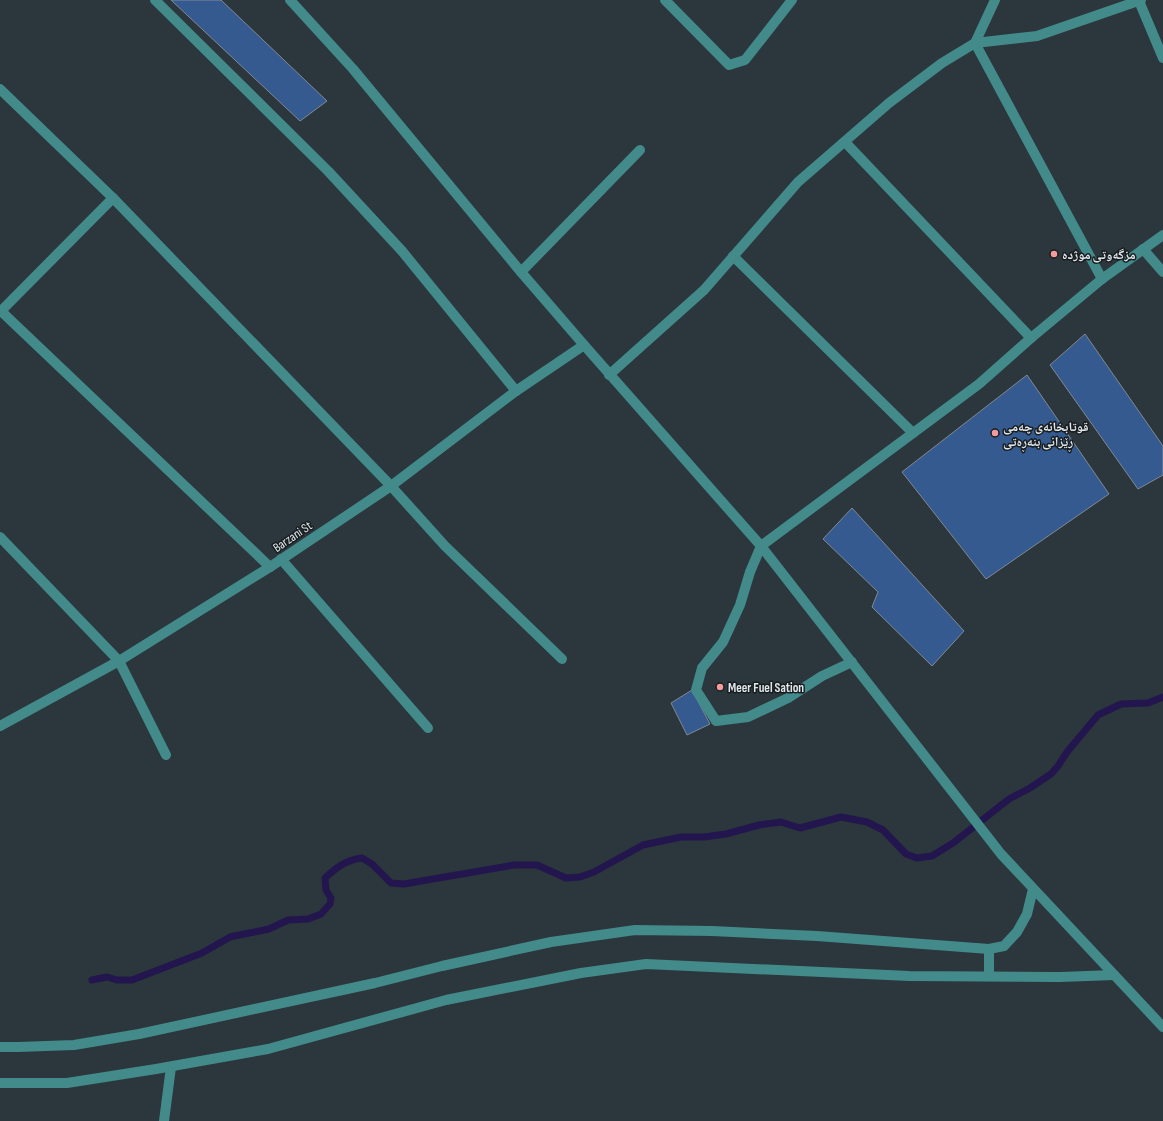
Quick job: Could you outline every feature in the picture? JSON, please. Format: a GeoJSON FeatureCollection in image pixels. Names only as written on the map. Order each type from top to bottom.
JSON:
{"type":"FeatureCollection","features":[{"type":"Feature","properties":{"kind":"street"},"geometry":{"type":"LineString","coordinates":[[154,0],[328,171],[402,251],[516,391]]}},
{"type":"Feature","properties":{"kind":"street"},"geometry":{"type":"LineString","coordinates":[[290,0],[354,69],[521,272],[609,375],[761,546],[996,848],[1163,1027]]}},
{"type":"Feature","properties":{"kind":"street"},"geometry":{"type":"LineString","coordinates":[[664,0],[729,65],[745,60],[792,0]]}},
{"type":"Feature","properties":{"kind":"street"},"geometry":{"type":"LineString","coordinates":[[975,43],[995,0]]}},
{"type":"Feature","properties":{"kind":"street"},"geometry":{"type":"LineString","coordinates":[[609,375],[704,290],[798,182],[889,103],[942,63],[975,43],[1037,36],[1140,1],[1163,58]]}},
{"type":"Feature","properties":{"kind":"street"},"geometry":{"type":"LineString","coordinates":[[975,43],[1102,279]]}},
{"type":"Feature","properties":{"kind":"street"},"geometry":{"type":"LineString","coordinates":[[0,90],[113,198],[391,486],[445,546],[562,659]]}},
{"type":"Feature","properties":{"kind":"street"},"geometry":{"type":"LineString","coordinates":[[845,142],[1031,338]]}},
{"type":"Feature","properties":{"kind":"street"},"geometry":{"type":"LineString","coordinates":[[521,272],[640,150]]}},
{"type":"Feature","properties":{"kind":"street"},"geometry":{"type":"LineString","coordinates":[[113,198],[0,311],[270,567]]}},
{"type":"Feature","properties":{"kind":"street"},"geometry":{"type":"LineString","coordinates":[[852,662],[822,676],[788,698],[748,717],[716,720],[696,690],[702,668],[723,642],[740,605],[750,572],[761,546],[979,384],[1031,338],[1102,279],[1163,235]]}},
{"type":"Feature","properties":{"kind":"street"},"geometry":{"type":"LineString","coordinates":[[1143,249],[1163,272]]}},
{"type":"Feature","properties":{"kind":"street"},"geometry":{"type":"LineString","coordinates":[[733,256],[913,433]]}},
{"type":"Feature","properties":{"kind":"street","name":"Barzani St"},"geometry":{"type":"LineString","coordinates":[[0,726],[119,660],[270,567],[391,486],[516,391],[584,345]]}},
{"type":"Feature","properties":{"kind":"street"},"geometry":{"type":"LineString","coordinates":[[0,537],[119,660],[166,755]]}},
{"type":"Feature","properties":{"kind":"street"},"geometry":{"type":"LineString","coordinates":[[281,559],[428,728]]}},
{"type":"Feature","properties":{"kind":"street"},"geometry":{"type":"LineString","coordinates":[[0,1046],[18,1047],[74,1045],[139,1034],[352,989],[442,966],[551,942],[635,930],[712,931],[809,935],[989,949],[1004,946],[1018,932],[1027,914],[1033,889]]}},
{"type":"Feature","properties":{"kind":"street"},"geometry":{"type":"LineString","coordinates":[[989,949],[989,976]]}},
{"type":"Feature","properties":{"kind":"street"},"geometry":{"type":"LineString","coordinates":[[0,1083],[67,1083],[171,1067],[268,1049],[446,1000],[582,973],[646,964],[909,976],[1060,977],[1114,975]]}},
{"type":"Feature","properties":{"kind":"street"},"geometry":{"type":"LineString","coordinates":[[164,1121],[171,1067]]}},
{"type":"Feature","properties":{"kind":"building"},"geometry":{"type":"Polygon","coordinates":[[[171,0],[221,0],[327,101],[300,121],[171,0]]]}},
{"type":"Feature","properties":{"kind":"building"},"geometry":{"type":"Polygon","coordinates":[[[1085,334],[1163,446],[1163,475],[1138,489],[1050,365],[1085,334]]]}},
{"type":"Feature","properties":{"kind":"building"},"geometry":{"type":"Polygon","coordinates":[[[1027,375],[1109,494],[986,579],[902,472],[1027,375]]]}},
{"type":"Feature","properties":{"kind":"building"},"geometry":{"type":"Polygon","coordinates":[[[852,508],[964,631],[932,666],[872,607],[878,592],[823,539],[852,508]]]}},
{"type":"Feature","properties":{"kind":"building"},"geometry":{"type":"Polygon","coordinates":[[[692,690],[710,724],[687,735],[671,703],[692,690]]]}},
{"type":"Feature","properties":{"kind":"waterway"},"geometry":{"type":"LineString","coordinates":[[92,980],[107,977],[117,980],[132,980],[202,953],[230,937],[269,929],[288,920],[308,919],[321,914],[330,904],[331,898],[326,890],[325,878],[351,860],[362,858],[372,864],[391,883],[404,884],[514,865],[537,865],[566,878],[580,877],[594,872],[643,845],[681,837],[704,837],[726,834],[759,825],[781,822],[800,828],[841,817],[867,822],[883,830],[906,854],[917,858],[932,856],[953,843],[1009,799],[1030,788],[1051,774],[1098,715],[1121,704],[1148,703],[1163,697]]}},
{"type":"Feature","properties":{"kind":"place","name":"مزگەوتی موژدە"},"geometry":{"type":"Point","coordinates":[1054,254]}},
{"type":"Feature","properties":{"kind":"place","name":"قوتابخانەی چەمی ڕێزانی بنەڕەتی"},"geometry":{"type":"Point","coordinates":[995,433]}},
{"type":"Feature","properties":{"kind":"place","name":"Meer Fuel Sation"},"geometry":{"type":"Point","coordinates":[720,687]}}]}
